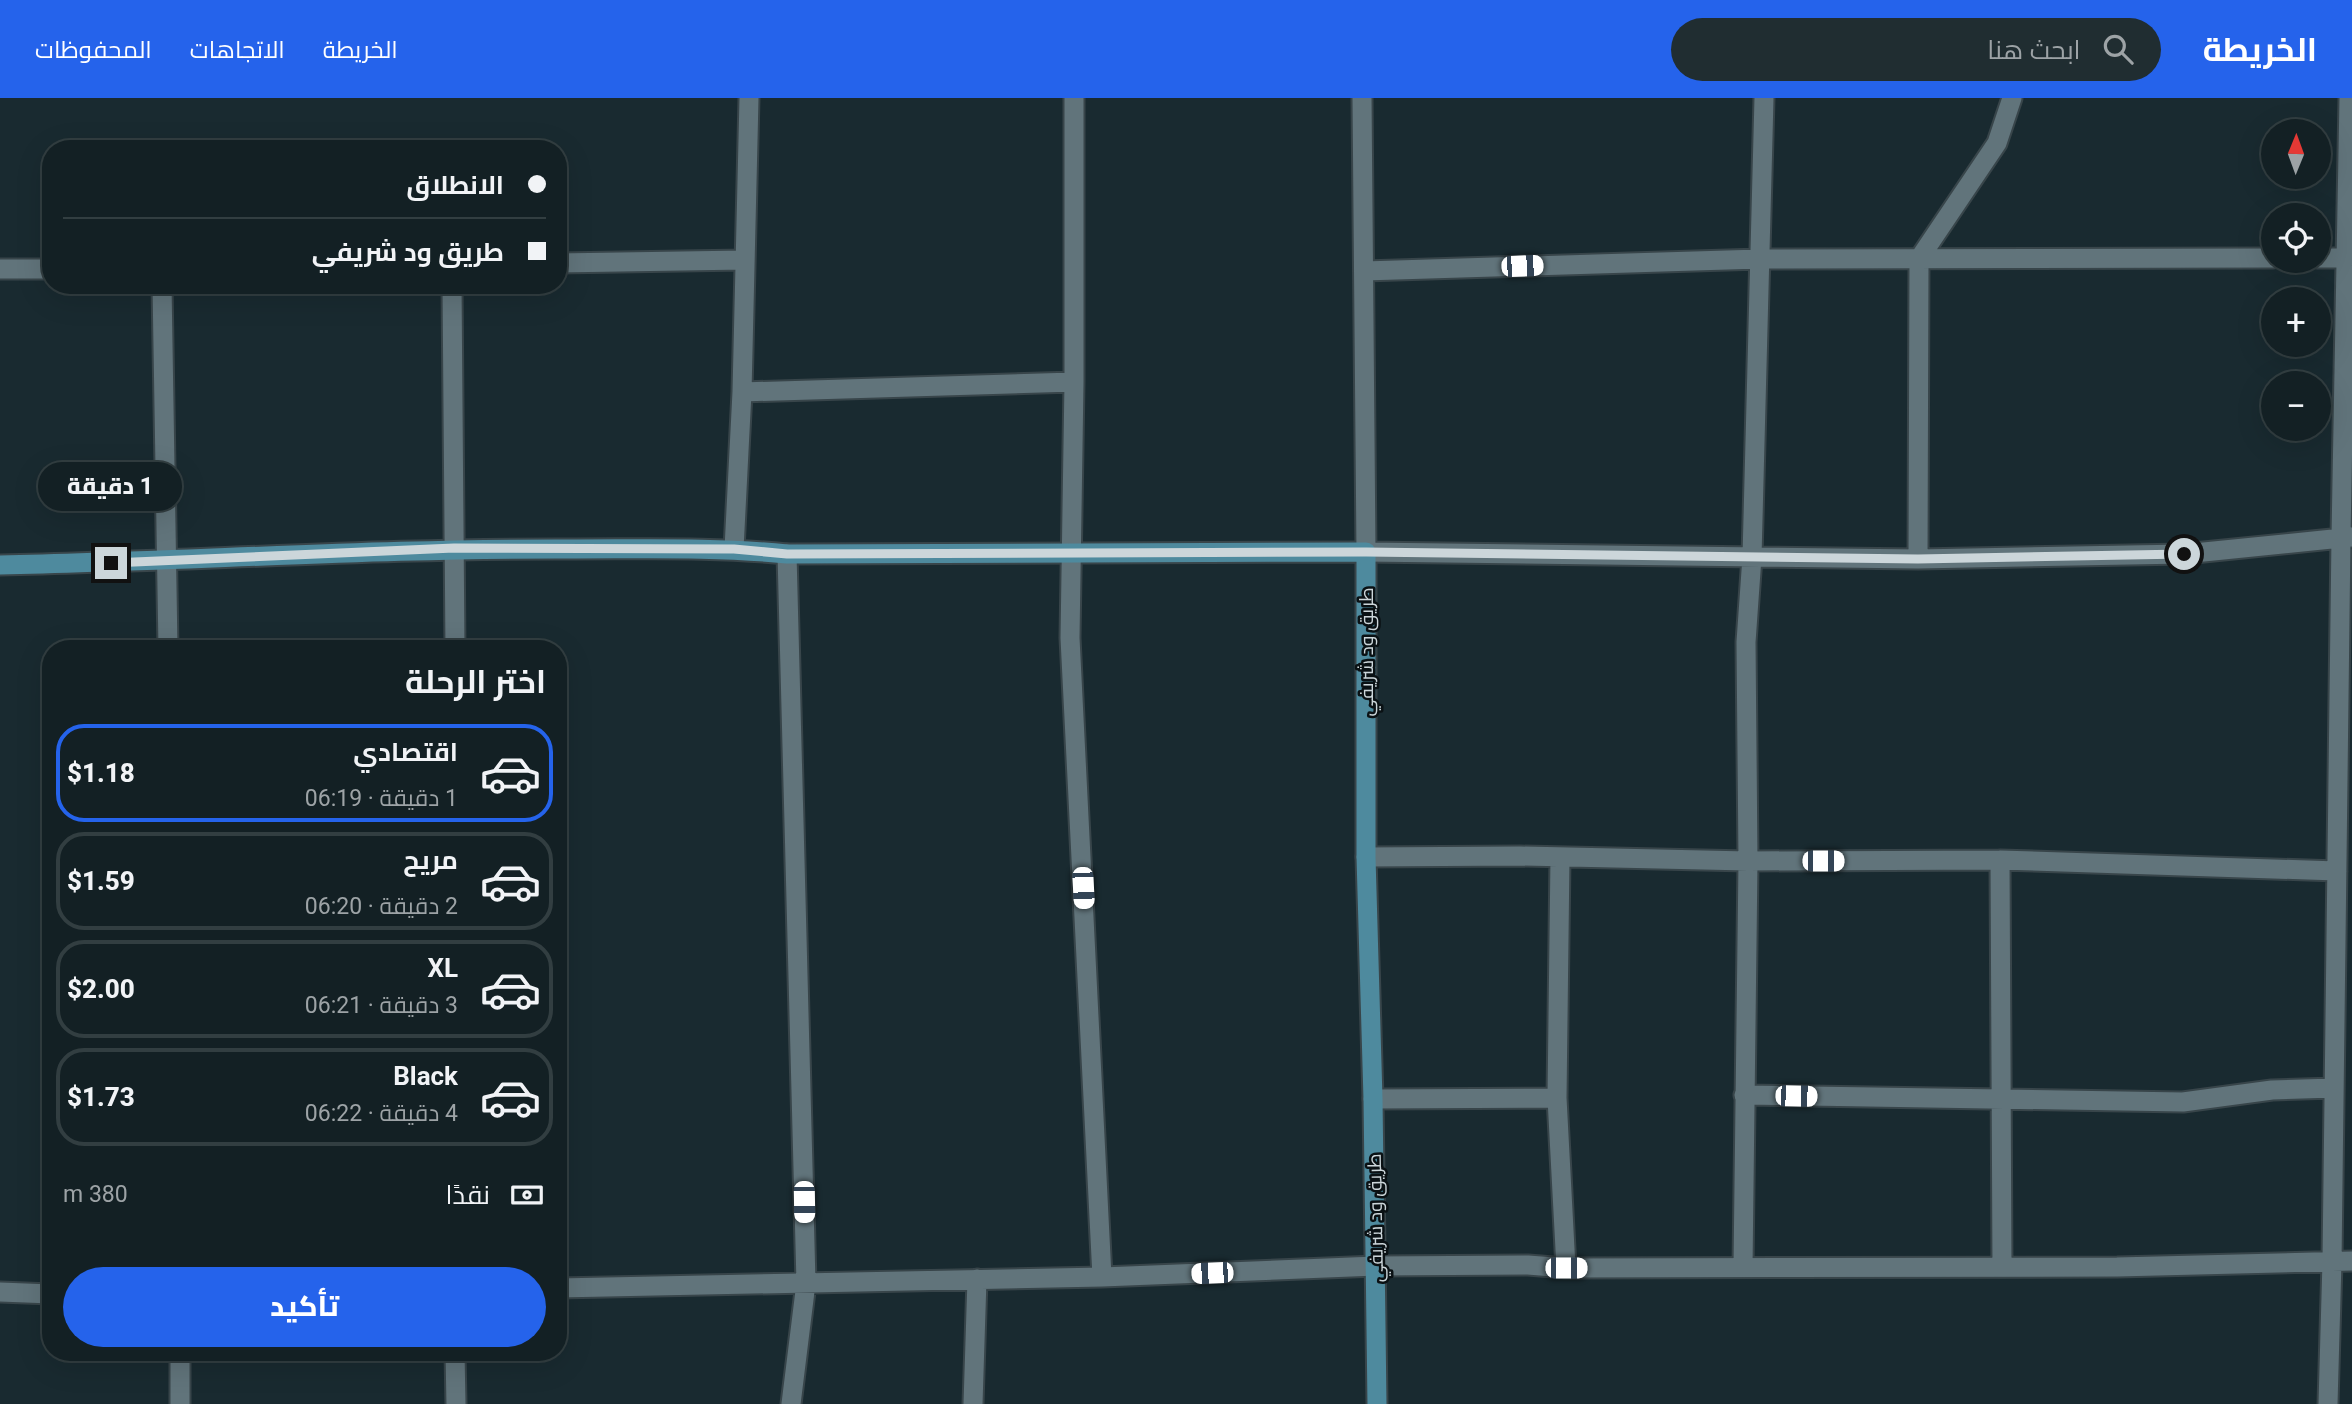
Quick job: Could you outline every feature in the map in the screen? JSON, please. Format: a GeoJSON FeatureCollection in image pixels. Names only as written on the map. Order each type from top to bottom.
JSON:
{"type":"FeatureCollection","features":[{"type":"Feature","properties":{"kind":"main road"},"geometry":{"type":"LineString","coordinates":[[0,565],[166,562],[454,548],[734,549],[787,554],[1366,552]]}},
{"type":"Feature","properties":{"kind":"main road","name":"طريق ود شريفي"},"geometry":{"type":"LineString","coordinates":[[1366,552],[1366,857],[1373,1099],[1377,1404]]}},
{"type":"Feature","properties":{"kind":"street"},"geometry":{"type":"LineString","coordinates":[[734,549],[742,392],[749,98]]}},
{"type":"Feature","properties":{"kind":"street"},"geometry":{"type":"LineString","coordinates":[[1074,98],[1074,382],[1070,638],[1102,1277]]}},
{"type":"Feature","properties":{"kind":"street"},"geometry":{"type":"LineString","coordinates":[[1362,98],[1366,552],[1918,559],[2184,554],[2346,537]]}},
{"type":"Feature","properties":{"kind":"street"},"geometry":{"type":"LineString","coordinates":[[1743,1267],[1748,861],[1746,642],[1752,557],[1764,98]]}},
{"type":"Feature","properties":{"kind":"street"},"geometry":{"type":"LineString","coordinates":[[1918,559],[1919,259],[1997,143],[2012,98]]}},
{"type":"Feature","properties":{"kind":"street"},"geometry":{"type":"LineString","coordinates":[[2328,1404],[2342,1261],[2334,1088],[2346,537],[2346,258],[2350,98]]}},
{"type":"Feature","properties":{"kind":"street"},"geometry":{"type":"LineString","coordinates":[[1364,271],[1760,259],[2261,258]]}},
{"type":"Feature","properties":{"kind":"street"},"geometry":{"type":"LineString","coordinates":[[2331,258],[2346,258]]}},
{"type":"Feature","properties":{"kind":"street"},"geometry":{"type":"LineString","coordinates":[[567,263],[744,260]]}},
{"type":"Feature","properties":{"kind":"street"},"geometry":{"type":"LineString","coordinates":[[0,269],[42,269]]}},
{"type":"Feature","properties":{"kind":"street"},"geometry":{"type":"LineString","coordinates":[[162,294],[168,640]]}},
{"type":"Feature","properties":{"kind":"street"},"geometry":{"type":"LineString","coordinates":[[452,294],[455,640]]}},
{"type":"Feature","properties":{"kind":"street"},"geometry":{"type":"LineString","coordinates":[[742,392],[1074,382]]}},
{"type":"Feature","properties":{"kind":"street"},"geometry":{"type":"LineString","coordinates":[[787,554],[806,1283],[791,1404]]}},
{"type":"Feature","properties":{"kind":"street"},"geometry":{"type":"LineString","coordinates":[[1366,857],[1748,861],[2000,860],[2337,871]]}},
{"type":"Feature","properties":{"kind":"street"},"geometry":{"type":"LineString","coordinates":[[1560,857],[1557,1098],[1566,1268]]}},
{"type":"Feature","properties":{"kind":"street"},"geometry":{"type":"LineString","coordinates":[[2000,860],[2002,1267]]}},
{"type":"Feature","properties":{"kind":"street"},"geometry":{"type":"LineString","coordinates":[[1744,1095],[2183,1102],[2272,1090],[2334,1088]]}},
{"type":"Feature","properties":{"kind":"street"},"geometry":{"type":"LineString","coordinates":[[1373,1099],[1557,1098]]}},
{"type":"Feature","properties":{"kind":"street"},"geometry":{"type":"LineString","coordinates":[[567,1288],[1102,1277],[1376,1266],[2117,1267],[2342,1261]]}},
{"type":"Feature","properties":{"kind":"street"},"geometry":{"type":"LineString","coordinates":[[973,1404],[977,1279]]}},
{"type":"Feature","properties":{"kind":"street"},"geometry":{"type":"LineString","coordinates":[[0,1292],[42,1294]]}},
{"type":"Feature","properties":{"kind":"street"},"geometry":{"type":"LineString","coordinates":[[180,1361],[180,1404]]}},
{"type":"Feature","properties":{"kind":"street"},"geometry":{"type":"LineString","coordinates":[[455,1361],[456,1404]]}},
{"type":"Feature","properties":{"kind":"route"},"geometry":{"type":"LineString","coordinates":[[111,563],[454,548],[734,549],[787,554],[1366,552],[1918,559],[2184,554]]}}]}
